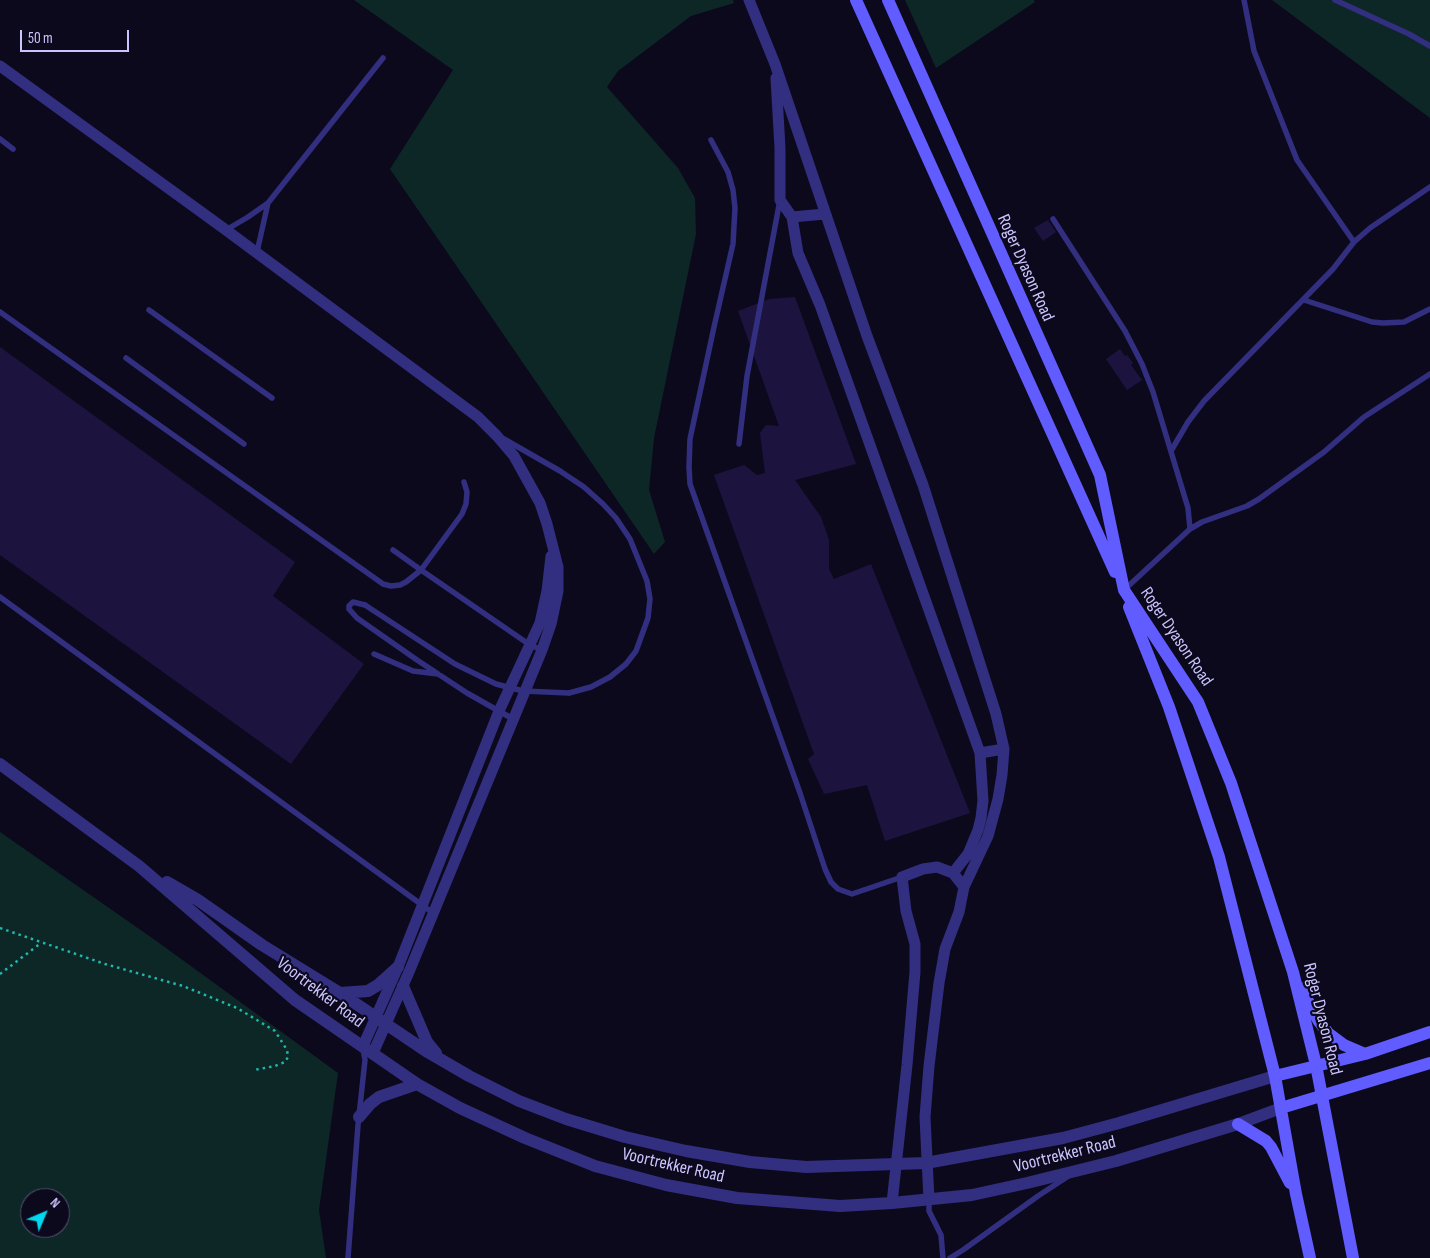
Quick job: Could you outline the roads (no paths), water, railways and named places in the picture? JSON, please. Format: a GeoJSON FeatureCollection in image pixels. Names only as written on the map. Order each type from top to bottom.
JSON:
{"type":"FeatureCollection","features":[{"type":"Feature","properties":{"kind":"main road","name":"Roger Dyason Road"},"geometry":{"type":"LineString","coordinates":[[856,0],[1120,585],[1169,707],[1219,857],[1275,1076],[1296,1194],[1310,1258]]}},
{"type":"Feature","properties":{"kind":"main road","name":"Roger Dyason Road"},"geometry":{"type":"LineString","coordinates":[[888,0],[1100,476],[1124,590],[1198,702],[1231,783],[1293,972],[1316,1065],[1353,1258]]}},
{"type":"Feature","properties":{"kind":"main road"},"geometry":{"type":"LineString","coordinates":[[1293,972],[1318,1020],[1328,1033],[1344,1045],[1365,1054]]}},
{"type":"Feature","properties":{"kind":"main road"},"geometry":{"type":"LineString","coordinates":[[1275,1076],[1365,1054],[1430,1032]]}},
{"type":"Feature","properties":{"kind":"main road"},"geometry":{"type":"LineString","coordinates":[[1281,1108],[1430,1063]]}},
{"type":"Feature","properties":{"kind":"main road"},"geometry":{"type":"LineString","coordinates":[[1238,1124],[1266,1141],[1296,1194]]}},
{"type":"Feature","properties":{"kind":"street"},"geometry":{"type":"LineString","coordinates":[[749,0],[775,64],[867,336],[923,485],[996,714],[1004,749],[998,799],[988,836],[964,887],[959,912],[945,949],[939,983],[927,1092],[926,1163],[929,1200]]}},
{"type":"Feature","properties":{"kind":"street"},"geometry":{"type":"LineString","coordinates":[[775,64],[780,148],[780,200],[792,217],[793,234],[803,268],[820,305],[980,753],[983,801],[981,818],[968,854],[952,873]]}},
{"type":"Feature","properties":{"kind":"street"},"geometry":{"type":"LineString","coordinates":[[0,66],[457,400],[478,417],[514,456],[540,503],[558,567],[558,590],[551,624],[542,650],[403,986],[380,1021]]}},
{"type":"Feature","properties":{"kind":"street"},"geometry":{"type":"LineString","coordinates":[[792,217],[825,214]]}},
{"type":"Feature","properties":{"kind":"street"},"geometry":{"type":"LineString","coordinates":[[367,1053],[398,968],[499,711],[540,624],[544,609],[553,544]]}},
{"type":"Feature","properties":{"kind":"street"},"geometry":{"type":"LineString","coordinates":[[980,753],[1004,749]]}},
{"type":"Feature","properties":{"kind":"street","name":"Voortrekker Road"},"geometry":{"type":"LineString","coordinates":[[0,764],[139,866],[295,1000],[367,1053],[460,1108],[525,1138],[595,1166],[666,1185],[737,1198],[840,1206],[929,1200],[972,1195],[1076,1171],[1238,1124],[1281,1108]]}},
{"type":"Feature","properties":{"kind":"street","name":"Voortrekker Road"},"geometry":{"type":"LineString","coordinates":[[139,866],[198,900],[262,945],[468,1076],[527,1104],[566,1119],[625,1137],[686,1151],[750,1162],[806,1167],[926,1163],[1063,1138],[1275,1076]]}},
{"type":"Feature","properties":{"kind":"street"},"geometry":{"type":"LineString","coordinates":[[892,1203],[915,972],[915,944],[906,911],[902,877],[937,867],[952,873],[964,887]]}},
{"type":"Feature","properties":{"kind":"street"},"geometry":{"type":"LineString","coordinates":[[340,993],[368,991],[398,968]]}},
{"type":"Feature","properties":{"kind":"street"},"geometry":{"type":"LineString","coordinates":[[403,986],[427,1042],[442,1060]]}},
{"type":"Feature","properties":{"kind":"street"},"geometry":{"type":"LineString","coordinates":[[359,1117],[379,1097],[417,1084]]}},
{"type":"Feature","properties":{"kind":"lane"},"geometry":{"type":"LineString","coordinates":[[1244,0],[1254,51],[1298,160],[1354,242]]}},
{"type":"Feature","properties":{"kind":"lane"},"geometry":{"type":"LineString","coordinates":[[1335,0],[1409,34],[1430,46]]}},
{"type":"Feature","properties":{"kind":"lane"},"geometry":{"type":"LineString","coordinates":[[226,230],[268,203],[382,58]]}},
{"type":"Feature","properties":{"kind":"lane"},"geometry":{"type":"LineString","coordinates":[[0,139],[13,149]]}},
{"type":"Feature","properties":{"kind":"lane"},"geometry":{"type":"LineString","coordinates":[[711,140],[728,172],[733,190],[735,208],[733,244],[692,430],[689,467],[690,484],[831,882],[838,890],[852,894],[902,877]]}},
{"type":"Feature","properties":{"kind":"lane"},"geometry":{"type":"LineString","coordinates":[[1171,451],[1188,422],[1204,401],[1304,300],[1333,269],[1354,242],[1370,228],[1430,187]]}},
{"type":"Feature","properties":{"kind":"lane"},"geometry":{"type":"LineString","coordinates":[[739,444],[747,376],[780,200]]}},
{"type":"Feature","properties":{"kind":"lane"},"geometry":{"type":"LineString","coordinates":[[257,252],[268,203]]}},
{"type":"Feature","properties":{"kind":"lane"},"geometry":{"type":"LineString","coordinates":[[1052,219],[1134,348],[1150,385],[1171,451],[1188,508],[1190,529]]}},
{"type":"Feature","properties":{"kind":"lane"},"geometry":{"type":"LineString","coordinates":[[1304,300],[1372,322],[1383,323],[1404,322],[1430,310]]}},
{"type":"Feature","properties":{"kind":"lane"},"geometry":{"type":"LineString","coordinates":[[149,310],[272,398]]}},
{"type":"Feature","properties":{"kind":"lane"},"geometry":{"type":"LineString","coordinates":[[0,312],[383,584],[391,586],[400,585],[421,570],[462,514],[466,504],[467,492],[464,482]]}},
{"type":"Feature","properties":{"kind":"lane"},"geometry":{"type":"LineString","coordinates":[[126,358],[244,444]]}},
{"type":"Feature","properties":{"kind":"lane"},"geometry":{"type":"LineString","coordinates":[[1124,590],[1190,529],[1202,522],[1247,506],[1259,499],[1324,452],[1364,417],[1430,374]]}},
{"type":"Feature","properties":{"kind":"lane"},"geometry":{"type":"LineString","coordinates":[[497,436],[560,470],[584,487],[616,518],[630,539],[648,581],[650,599],[648,618],[636,651],[626,664],[610,677],[591,687],[569,693],[523,690],[496,684],[448,660],[365,605],[353,602],[349,609],[357,618],[438,674],[513,719]]}},
{"type":"Feature","properties":{"kind":"lane"},"geometry":{"type":"LineString","coordinates":[[393,550],[530,645],[542,650]]}},
{"type":"Feature","properties":{"kind":"lane"},"geometry":{"type":"LineString","coordinates":[[0,597],[433,913]]}},
{"type":"Feature","properties":{"kind":"lane"},"geometry":{"type":"LineString","coordinates":[[374,654],[413,671],[438,674]]}},
{"type":"Feature","properties":{"kind":"lane"},"geometry":{"type":"LineString","coordinates":[[348,1258],[359,1117],[367,1053]]}},
{"type":"Feature","properties":{"kind":"lane"},"geometry":{"type":"LineString","coordinates":[[950,1258],[1076,1171]]}},
{"type":"Feature","properties":{"kind":"lane"},"geometry":{"type":"LineString","coordinates":[[929,1200],[928,1211],[941,1235],[943,1258]]}},
{"type":"Feature","properties":{"kind":"lane"},"geometry":{"type":"LineString","coordinates":[[962,1258],[963,1250]]}}]}
